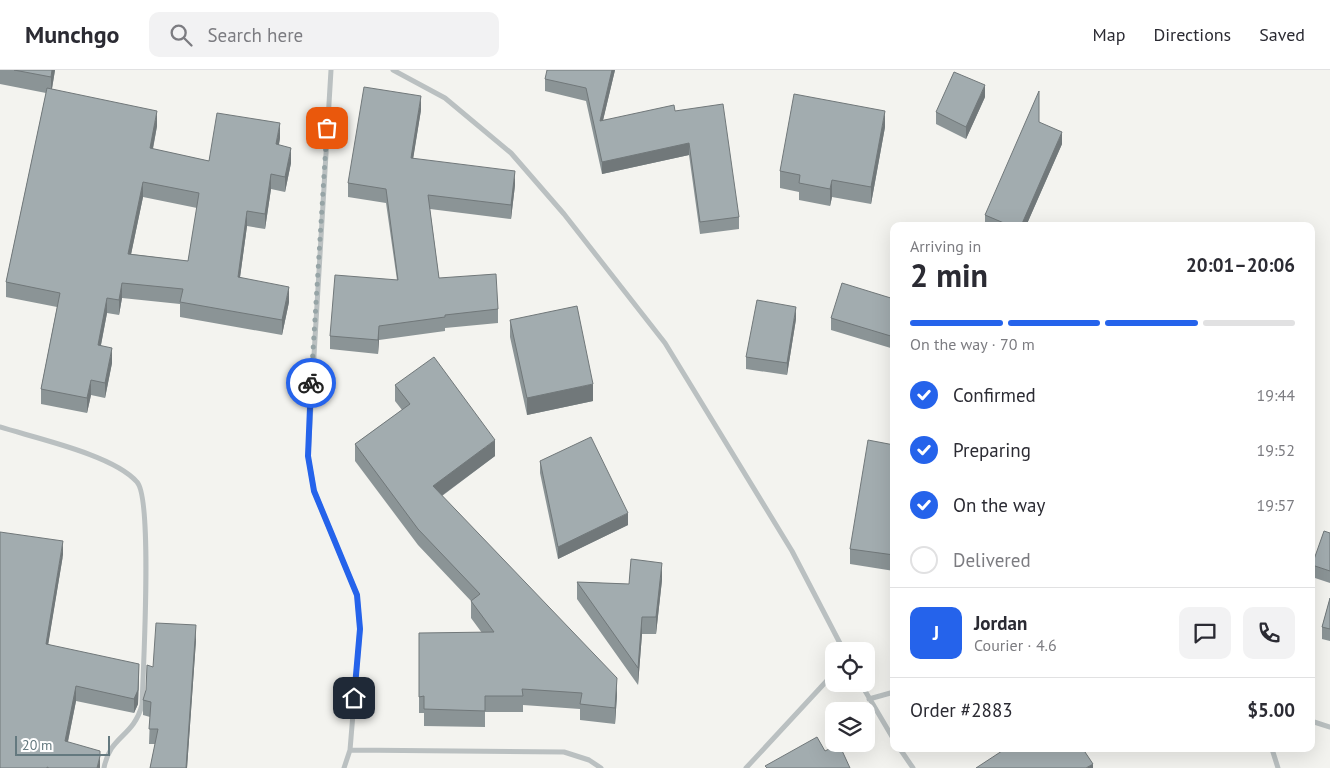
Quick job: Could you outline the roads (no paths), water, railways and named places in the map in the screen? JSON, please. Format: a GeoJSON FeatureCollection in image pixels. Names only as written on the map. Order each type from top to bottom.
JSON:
{"type":"FeatureCollection","features":[{"type":"Feature","properties":{"kind":"street"},"geometry":{"type":"LineString","coordinates":[[330,70],[308,456],[314,491],[357,595],[360,629],[350,750],[344,768]]}},
{"type":"Feature","properties":{"kind":"street"},"geometry":{"type":"LineString","coordinates":[[393,70],[445,98],[511,153],[564,214],[665,343],[792,551],[839,642]]}},
{"type":"Feature","properties":{"kind":"street"},"geometry":{"type":"LineString","coordinates":[[0,426],[88,454],[118,467],[138,482],[145,504],[146,564],[142,705],[138,719],[130,730],[111,746],[107,753],[104,768]]}},
{"type":"Feature","properties":{"kind":"street"},"geometry":{"type":"LineString","coordinates":[[746,768],[825,683]]}},
{"type":"Feature","properties":{"kind":"street"},"geometry":{"type":"LineString","coordinates":[[865,692],[890,733]]}},
{"type":"Feature","properties":{"kind":"street"},"geometry":{"type":"LineString","coordinates":[[869,699],[890,693]]}},
{"type":"Feature","properties":{"kind":"street"},"geometry":{"type":"LineString","coordinates":[[1315,722],[1330,727]]}},
{"type":"Feature","properties":{"kind":"street"},"geometry":{"type":"LineString","coordinates":[[350,750],[564,752],[589,760],[601,768]]}},
{"type":"Feature","properties":{"kind":"street"},"geometry":{"type":"LineString","coordinates":[[902,752],[913,768]]}},
{"type":"Feature","properties":{"kind":"street"},"geometry":{"type":"LineString","coordinates":[[1273,752],[1278,768]]}}]}
